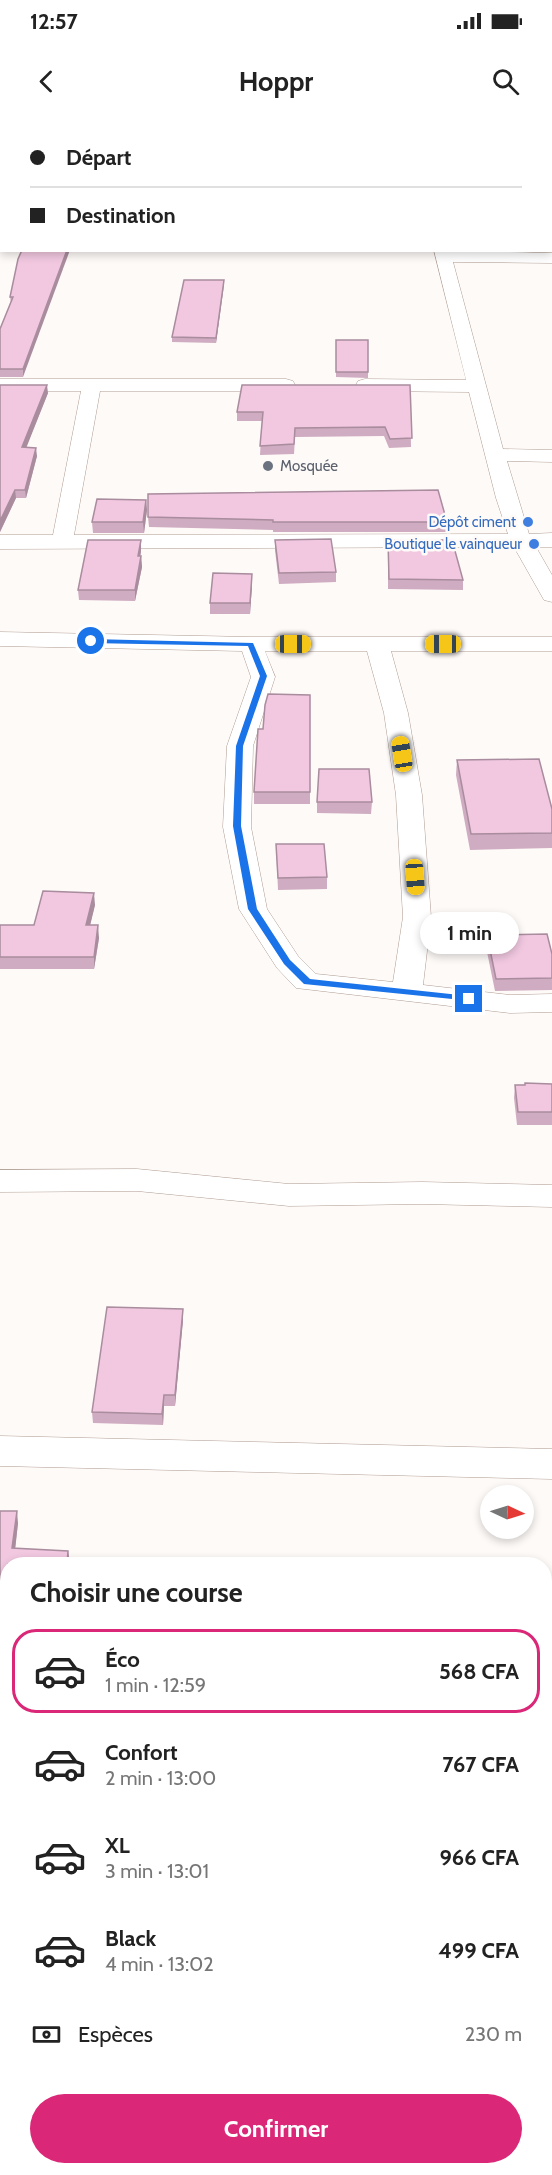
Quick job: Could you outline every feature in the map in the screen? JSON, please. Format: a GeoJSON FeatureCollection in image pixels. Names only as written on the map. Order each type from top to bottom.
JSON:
{"type":"FeatureCollection","features":[{"type":"Feature","properties":{"kind":"street"},"geometry":{"type":"LineString","coordinates":[[552,258],[443,254],[497,455],[506,498],[521,540],[552,595]]}},
{"type":"Feature","properties":{"kind":"street"},"geometry":{"type":"LineString","coordinates":[[0,385],[302,385]]}},
{"type":"Feature","properties":{"kind":"street"},"geometry":{"type":"LineString","coordinates":[[62,543],[92,385]]}},
{"type":"Feature","properties":{"kind":"street"},"geometry":{"type":"LineString","coordinates":[[349,385],[477,386]]}},
{"type":"Feature","properties":{"kind":"street"},"geometry":{"type":"LineString","coordinates":[[497,455],[552,456]]}},
{"type":"Feature","properties":{"kind":"street"},"geometry":{"type":"LineString","coordinates":[[0,542],[552,540]]}},
{"type":"Feature","properties":{"kind":"street"},"geometry":{"type":"LineString","coordinates":[[0,639],[251,644],[552,644]]}},
{"type":"Feature","properties":{"kind":"street"},"geometry":{"type":"LineString","coordinates":[[251,644],[263,676],[240,746],[237,826],[253,909],[287,962],[307,982],[407,991],[510,1004],[552,1004]]}},
{"type":"Feature","properties":{"kind":"street"},"geometry":{"type":"LineString","coordinates":[[377,644],[396,713],[409,795],[417,917],[407,991]]}},
{"type":"Feature","properties":{"kind":"street"},"geometry":{"type":"LineString","coordinates":[[0,1181],[137,1180],[289,1196],[423,1193],[552,1196]]}},
{"type":"Feature","properties":{"kind":"street"},"geometry":{"type":"LineString","coordinates":[[0,1451],[552,1464]]}},
{"type":"Feature","properties":{"kind":"building"},"geometry":{"type":"Polygon","coordinates":[[[21,252],[66,252],[23,369],[0,369],[0,329],[13,297],[10,297],[21,252]]]}},
{"type":"Feature","properties":{"kind":"building"},"geometry":{"type":"Polygon","coordinates":[[[184,280],[224,280],[216,338],[172,337],[184,280]]]}},
{"type":"Feature","properties":{"kind":"building"},"geometry":{"type":"Polygon","coordinates":[[[336,340],[368,340],[368,372],[336,372],[336,340]]]}},
{"type":"Feature","properties":{"kind":"building"},"geometry":{"type":"Polygon","coordinates":[[[0,385],[47,385],[22,447],[36,448],[25,490],[15,490],[0,521],[0,385]]]}},
{"type":"Feature","properties":{"kind":"building"},"geometry":{"type":"Polygon","coordinates":[[[242,385],[410,385],[412,438],[390,439],[385,427],[295,428],[294,444],[260,446],[263,412],[237,412],[242,385]]]}},
{"type":"Feature","properties":{"kind":"building"},"geometry":{"type":"Polygon","coordinates":[[[438,490],[447,522],[273,522],[273,520],[148,517],[148,494],[438,490]]]}},
{"type":"Feature","properties":{"kind":"building"},"geometry":{"type":"Polygon","coordinates":[[[97,499],[146,500],[143,522],[92,522],[97,499]]]}},
{"type":"Feature","properties":{"kind":"building"},"geometry":{"type":"Polygon","coordinates":[[[331,539],[336,572],[279,573],[275,540],[331,539]]]}},
{"type":"Feature","properties":{"kind":"building"},"geometry":{"type":"Polygon","coordinates":[[[88,540],[141,540],[138,556],[141,556],[135,590],[78,590],[88,540]]]}},
{"type":"Feature","properties":{"kind":"building"},"geometry":{"type":"Polygon","coordinates":[[[388,540],[452,540],[463,580],[389,579],[388,540]]]}},
{"type":"Feature","properties":{"kind":"building"},"geometry":{"type":"Polygon","coordinates":[[[213,573],[252,574],[250,603],[210,603],[213,573]]]}},
{"type":"Feature","properties":{"kind":"building"},"geometry":{"type":"Polygon","coordinates":[[[268,694],[310,695],[310,792],[254,792],[258,729],[263,729],[268,694]]]}},
{"type":"Feature","properties":{"kind":"building"},"geometry":{"type":"Polygon","coordinates":[[[539,759],[552,809],[552,833],[471,834],[457,760],[539,759]]]}},
{"type":"Feature","properties":{"kind":"building"},"geometry":{"type":"Polygon","coordinates":[[[319,769],[369,769],[372,802],[317,802],[319,769]]]}},
{"type":"Feature","properties":{"kind":"building"},"geometry":{"type":"Polygon","coordinates":[[[276,844],[324,844],[327,877],[278,878],[276,844]]]}},
{"type":"Feature","properties":{"kind":"building"},"geometry":{"type":"Polygon","coordinates":[[[43,891],[94,893],[86,925],[98,925],[94,957],[0,957],[0,925],[34,925],[43,891]]]}},
{"type":"Feature","properties":{"kind":"building"},"geometry":{"type":"Polygon","coordinates":[[[547,934],[552,954],[552,978],[496,979],[487,935],[547,934]]]}},
{"type":"Feature","properties":{"kind":"building"},"geometry":{"type":"Polygon","coordinates":[[[525,1083],[552,1084],[552,1112],[518,1112],[515,1085],[525,1085],[525,1083]]]}},
{"type":"Feature","properties":{"kind":"building"},"geometry":{"type":"Polygon","coordinates":[[[107,1307],[183,1309],[175,1395],[164,1395],[162,1414],[92,1412],[107,1307]]]}},
{"type":"Feature","properties":{"kind":"building"},"geometry":{"type":"Polygon","coordinates":[[[0,1511],[17,1511],[12,1548],[68,1551],[68,1557],[0,1557],[0,1511]]]}},
{"type":"Feature","properties":{"kind":"place","name":"Mosquée"},"geometry":{"type":"Point","coordinates":[268,466]}},
{"type":"Feature","properties":{"kind":"place","name":"Dépôt ciment"},"geometry":{"type":"Point","coordinates":[528,522]}},
{"type":"Feature","properties":{"kind":"place","name":"Boutique le vainqueur"},"geometry":{"type":"Point","coordinates":[534,544]}},
{"type":"Feature","properties":{"kind":"route"},"geometry":{"type":"LineString","coordinates":[[91,641],[251,644],[263,676],[240,746],[237,826],[253,909],[287,962],[307,982],[469,999]]}}]}
